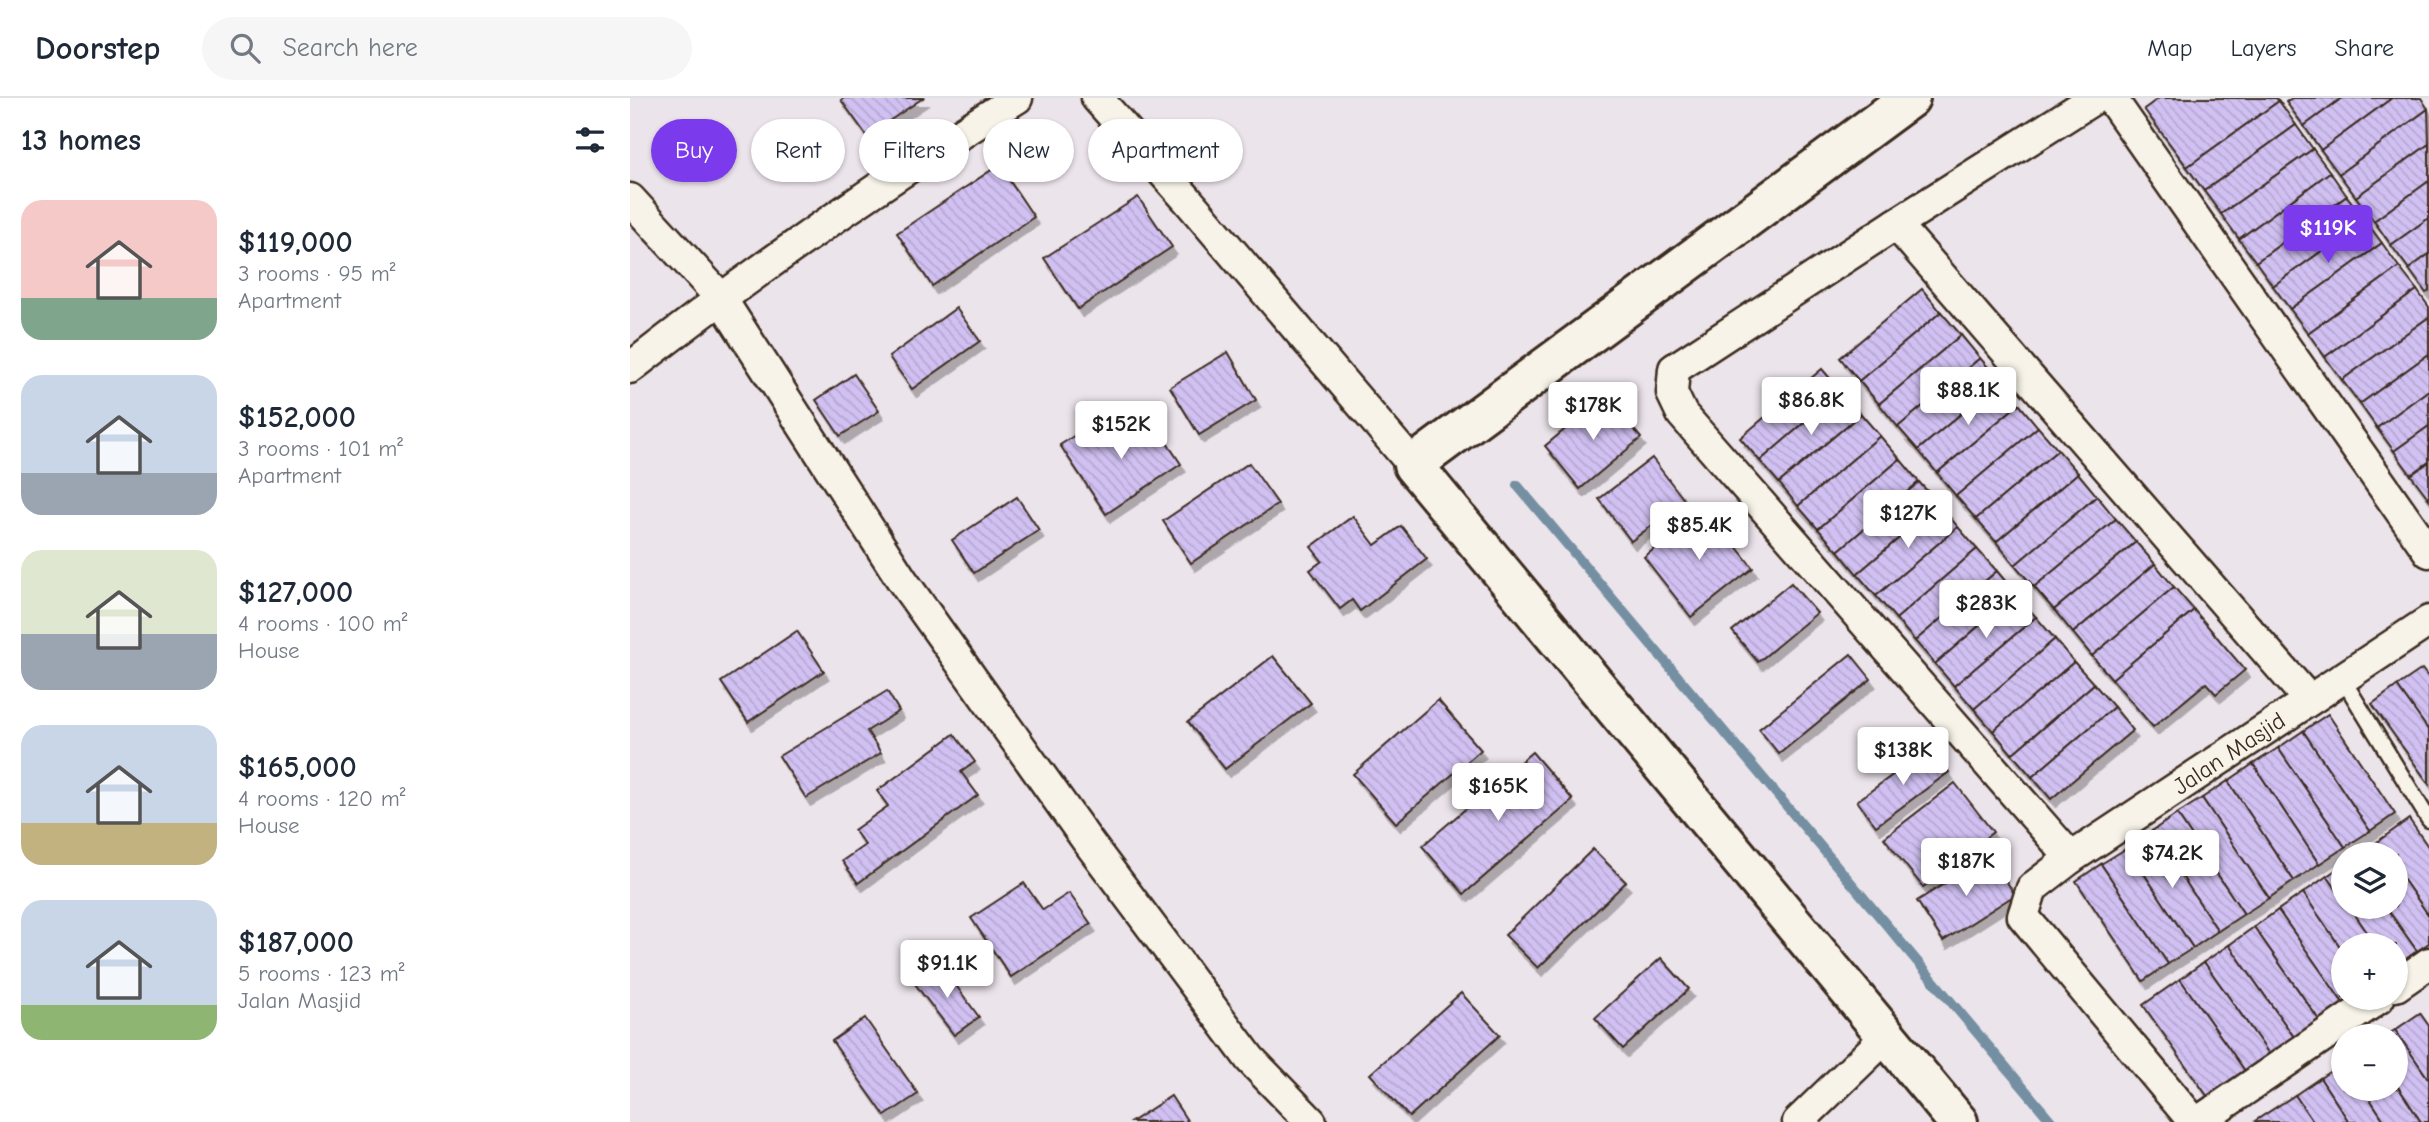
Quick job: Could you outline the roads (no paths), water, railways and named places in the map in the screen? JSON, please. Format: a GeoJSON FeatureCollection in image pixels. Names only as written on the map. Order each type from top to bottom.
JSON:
{"type":"FeatureCollection","features":[{"type":"Feature","properties":{"kind":"street"},"geometry":{"type":"LineString","coordinates":[[630,368],[720,297],[958,135],[1017,98]]}},
{"type":"Feature","properties":{"kind":"street"},"geometry":{"type":"LineString","coordinates":[[1097,98],[1186,198],[1413,465],[1958,1122]]}},
{"type":"Feature","properties":{"kind":"street"},"geometry":{"type":"LineString","coordinates":[[1413,465],[1910,98]]}},
{"type":"Feature","properties":{"kind":"street"},"geometry":{"type":"LineString","coordinates":[[2071,858],[1682,414],[1672,393],[1674,369],[2095,98]]}},
{"type":"Feature","properties":{"kind":"street"},"geometry":{"type":"LineString","coordinates":[[2110,98],[2429,552]]}},
{"type":"Feature","properties":{"kind":"street"},"geometry":{"type":"LineString","coordinates":[[630,199],[720,297],[902,580],[1086,839],[1250,1059],[1311,1122]]}},
{"type":"Feature","properties":{"kind":"street"},"geometry":{"type":"LineString","coordinates":[[1896,224],[2309,700]]}},
{"type":"Feature","properties":{"kind":"street","name":"Jalan Masjid"},"geometry":{"type":"LineString","coordinates":[[2196,1122],[2024,916],[2032,888],[2071,858],[2429,621]]}},
{"type":"Feature","properties":{"kind":"street"},"geometry":{"type":"LineString","coordinates":[[2408,978],[2429,963]]}},
{"type":"Feature","properties":{"kind":"street"},"geometry":{"type":"LineString","coordinates":[[2196,1122],[2361,1010]]}},
{"type":"Feature","properties":{"kind":"street"},"geometry":{"type":"LineString","coordinates":[[1798,1122],[1886,1037]]}},
{"type":"Feature","properties":{"kind":"lane"},"geometry":{"type":"LineString","coordinates":[[2342,678],[2429,820]]}},
{"type":"Feature","properties":{"kind":"waterway"},"geometry":{"type":"LineString","coordinates":[[1517,485],[2052,1122]]}}]}
